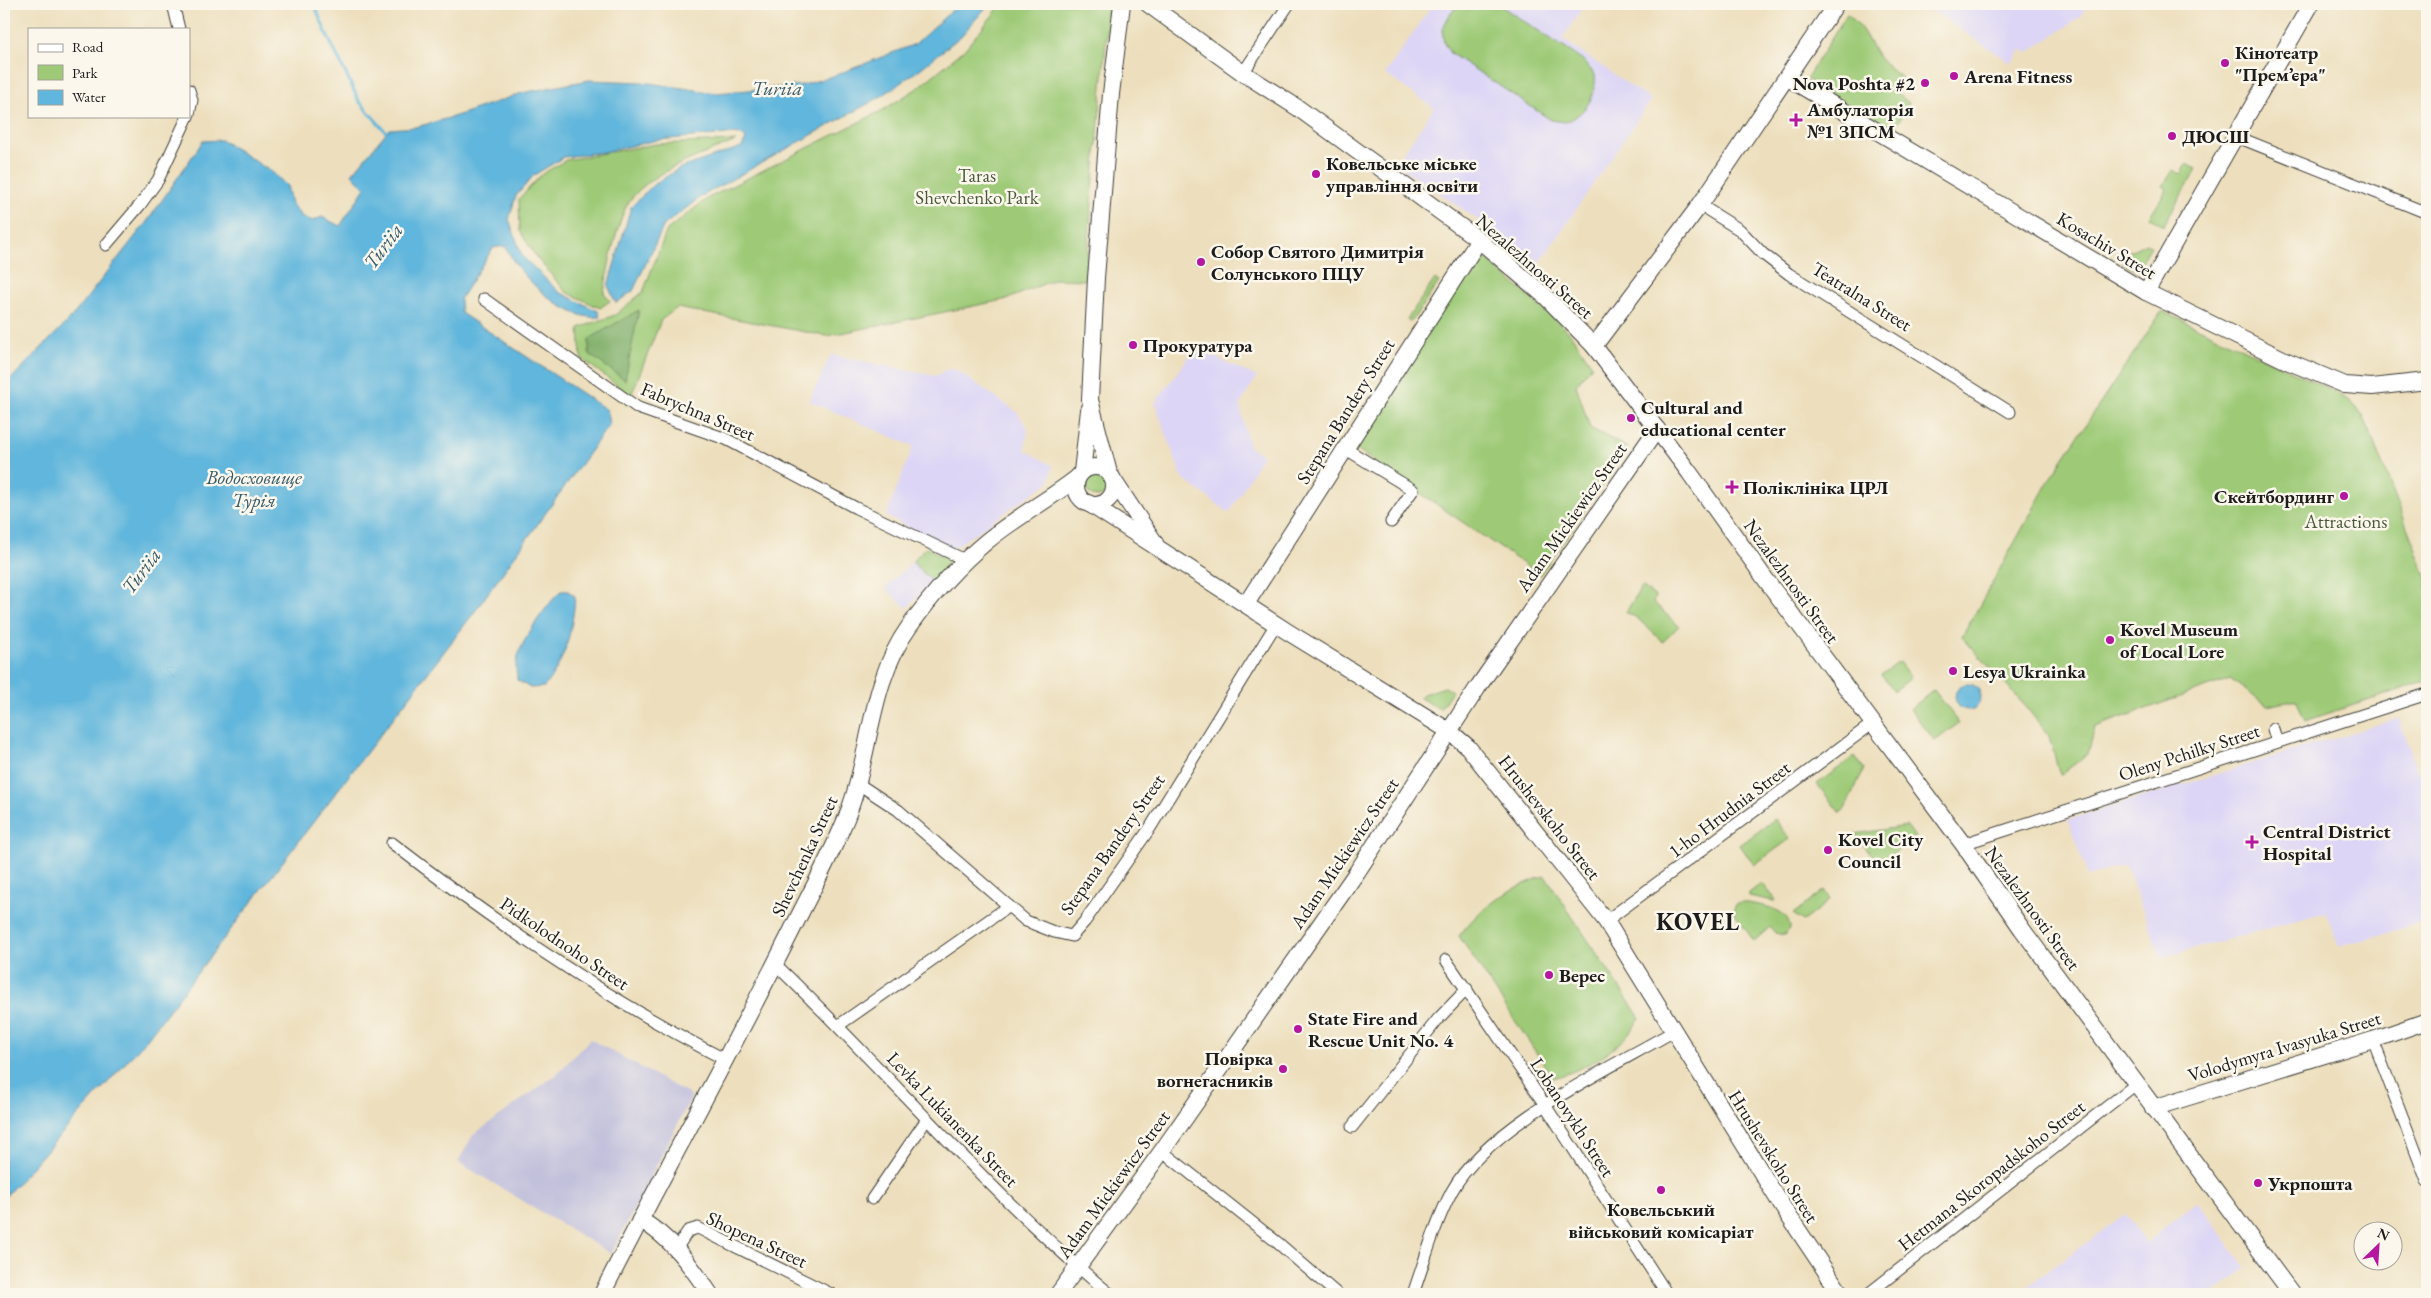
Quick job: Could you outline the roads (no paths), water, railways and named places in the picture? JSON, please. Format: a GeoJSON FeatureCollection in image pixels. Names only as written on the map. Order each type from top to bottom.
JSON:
{"type":"FeatureCollection","features":[{"type":"Feature","properties":{"kind":"street"},"geometry":{"type":"LineString","coordinates":[[173,4],[179,28]]}},
{"type":"Feature","properties":{"kind":"street"},"geometry":{"type":"LineString","coordinates":[[1122,4],[1111,94],[1096,278],[1090,400],[1080,475],[1076,489],[1085,502],[1159,548]]}},
{"type":"Feature","properties":{"kind":"street","name":"Nezalezhnosti Street"},"geometry":{"type":"LineString","coordinates":[[1148,4],[1243,73],[1298,108],[1479,240],[1546,298],[1594,346],[1657,429],[1872,724],[1963,844],[2153,1108],[2292,1294]]}},
{"type":"Feature","properties":{"kind":"street"},"geometry":{"type":"LineString","coordinates":[[1243,73],[1290,4]]}},
{"type":"Feature","properties":{"kind":"street"},"geometry":{"type":"LineString","coordinates":[[1594,346],[1700,204],[1788,78],[1835,4]]}},
{"type":"Feature","properties":{"kind":"street"},"geometry":{"type":"LineString","coordinates":[[2146,292],[2311,4]]}},
{"type":"Feature","properties":{"kind":"street","name":"Kosachiv Street"},"geometry":{"type":"LineString","coordinates":[[1788,78],[2146,292],[2287,361],[2345,386],[2372,387],[2427,381]]}},
{"type":"Feature","properties":{"kind":"street"},"geometry":{"type":"LineString","coordinates":[[190,93],[192,100],[190,108]]}},
{"type":"Feature","properties":{"kind":"street"},"geometry":{"type":"LineString","coordinates":[[106,245],[140,205],[158,180],[187,118]]}},
{"type":"Feature","properties":{"kind":"street"},"geometry":{"type":"LineString","coordinates":[[2235,136],[2427,213]]}},
{"type":"Feature","properties":{"kind":"street","name":"Teatralna Street"},"geometry":{"type":"LineString","coordinates":[[1700,204],[1740,230],[1763,254],[1789,274],[2010,412]]}},
{"type":"Feature","properties":{"kind":"street","name":"Stepana Bandery Street"},"geometry":{"type":"LineString","coordinates":[[1246,604],[1479,240]]}},
{"type":"Feature","properties":{"kind":"street","name":"Fabrychna Street"},"geometry":{"type":"LineString","coordinates":[[484,299],[638,408],[726,439],[856,508],[965,560]]}},
{"type":"Feature","properties":{"kind":"street"},"geometry":{"type":"LineString","coordinates":[[1050,499],[1100,504],[1110,496],[1114,484],[1110,476],[1090,400]]}},
{"type":"Feature","properties":{"kind":"street","name":"Adam Mickiewicz Street"},"geometry":{"type":"LineString","coordinates":[[1058,1294],[1162,1151],[1357,872],[1449,731],[1657,429]]}},
{"type":"Feature","properties":{"kind":"street"},"geometry":{"type":"LineString","coordinates":[[1346,449],[1413,490],[1391,522]]}},
{"type":"Feature","properties":{"kind":"street"},"geometry":{"type":"LineString","coordinates":[[1080,475],[1093,467],[1110,476]]}},
{"type":"Feature","properties":{"kind":"street","name":"Shevchenka Street"},"geometry":{"type":"LineString","coordinates":[[602,1294],[726,1060],[843,827],[857,783],[873,708],[891,654],[922,610],[965,560],[1004,528],[1050,499],[1080,475]]}},
{"type":"Feature","properties":{"kind":"street","name":"Hrushevskoho Street"},"geometry":{"type":"LineString","coordinates":[[1110,476],[1159,548],[1276,624],[1449,731],[1477,757],[1606,921],[1784,1210],[1841,1294]]}},
{"type":"Feature","properties":{"kind":"street","name":"Stepana Bandery Street"},"geometry":{"type":"LineString","coordinates":[[857,783],[898,810],[1026,921],[1054,932],[1072,936],[1085,921],[1150,828],[1276,624]]}},
{"type":"Feature","properties":{"kind":"street","name":"Oleny Pchilky Street"},"geometry":{"type":"LineString","coordinates":[[1963,844],[2427,694]]}},
{"type":"Feature","properties":{"kind":"street","name":"1-ho Hrudnia Street"},"geometry":{"type":"LineString","coordinates":[[1606,921],[1872,724]]}},
{"type":"Feature","properties":{"kind":"street"},"geometry":{"type":"LineString","coordinates":[[2273,729],[2277,742]]}},
{"type":"Feature","properties":{"kind":"street","name":"Pidkolodnoho Street"},"geometry":{"type":"LineString","coordinates":[[392,843],[441,880],[612,997],[664,1028],[726,1060]]}},
{"type":"Feature","properties":{"kind":"street"},"geometry":{"type":"LineString","coordinates":[[839,1025],[1009,906]]}},
{"type":"Feature","properties":{"kind":"street","name":"Lobanovykh Street"},"geometry":{"type":"LineString","coordinates":[[1446,960],[1546,1105],[1667,1294]]}},
{"type":"Feature","properties":{"kind":"street","name":"Levka Lukianenka Street"},"geometry":{"type":"LineString","coordinates":[[775,964],[839,1025],[1018,1212],[1077,1267],[1110,1294]]}},
{"type":"Feature","properties":{"kind":"street"},"geometry":{"type":"LineString","coordinates":[[1352,1126],[1438,1019],[1466,989]]}},
{"type":"Feature","properties":{"kind":"street","name":"Volodymyra Ivasyuka Street"},"geometry":{"type":"LineString","coordinates":[[2153,1108],[2373,1040],[2427,1020]]}},
{"type":"Feature","properties":{"kind":"street"},"geometry":{"type":"LineString","coordinates":[[1414,1294],[1452,1191],[1470,1165],[1497,1140],[1546,1105],[1674,1031]]}},
{"type":"Feature","properties":{"kind":"street"},"geometry":{"type":"LineString","coordinates":[[2373,1040],[2427,1181]]}},
{"type":"Feature","properties":{"kind":"street","name":"Hetmana Skoropadskoho Street"},"geometry":{"type":"LineString","coordinates":[[1868,1294],[2136,1084]]}},
{"type":"Feature","properties":{"kind":"street"},"geometry":{"type":"LineString","coordinates":[[872,1199],[927,1119]]}},
{"type":"Feature","properties":{"kind":"street"},"geometry":{"type":"LineString","coordinates":[[1162,1151],[1271,1237],[1337,1294]]}},
{"type":"Feature","properties":{"kind":"street"},"geometry":{"type":"LineString","coordinates":[[640,1220],[656,1229],[676,1249],[710,1294]]}},
{"type":"Feature","properties":{"kind":"street","name":"Shopena Street"},"geometry":{"type":"LineString","coordinates":[[676,1249],[688,1231],[698,1228],[831,1294]]}},
{"type":"Feature","properties":{"kind":"water","name":"Водосховище Турія"},"geometry":{"type":"Polygon","coordinates":[[[959,4],[989,4],[961,36],[882,96],[702,196],[664,225],[633,291],[616,303],[608,286],[631,207],[652,186],[680,168],[742,147],[746,139],[742,135],[727,134],[657,140],[604,152],[564,157],[534,175],[516,196],[509,219],[522,256],[559,292],[598,311],[600,317],[577,314],[543,293],[515,264],[505,246],[493,248],[460,299],[461,313],[607,410],[609,425],[473,614],[146,1040],[4,1198],[4,387],[7,383],[71,318],[149,219],[203,141],[222,140],[272,172],[287,186],[291,203],[301,216],[312,221],[322,217],[340,226],[365,188],[352,174],[389,129],[416,127],[456,116],[522,93],[589,80],[642,82],[716,93],[803,85],[836,75],[915,44],[959,4]]]}},
{"type":"Feature","properties":{"kind":"water"},"geometry":{"type":"Polygon","coordinates":[[[561,591],[568,591],[575,596],[567,644],[563,656],[544,687],[530,688],[517,680],[516,665],[519,652],[535,624],[561,591]]]}},
{"type":"Feature","properties":{"kind":"water"},"geometry":{"type":"Polygon","coordinates":[[[1968,684],[1977,688],[1981,697],[1977,706],[1968,710],[1959,706],[1955,697],[1959,688],[1968,684]]]}},
{"type":"Feature","properties":{"kind":"waterway"},"geometry":{"type":"LineString","coordinates":[[314,4],[359,101],[386,132]]}},
{"type":"Feature","properties":{"kind":"place","name":"Кінотеатр \"Прем’єра\""},"geometry":{"type":"Point","coordinates":[2225,63]}},
{"type":"Feature","properties":{"kind":"place","name":"Arena Fitness"},"geometry":{"type":"Point","coordinates":[1954,76]}},
{"type":"Feature","properties":{"kind":"place","name":"Nova Poshta #2"},"geometry":{"type":"Point","coordinates":[1925,83]}},
{"type":"Feature","properties":{"kind":"place","name":"Амбулаторія №1 ЗПСМ"},"geometry":{"type":"Point","coordinates":[1796,120]}},
{"type":"Feature","properties":{"kind":"place","name":"ДЮСШ"},"geometry":{"type":"Point","coordinates":[2172,136]}},
{"type":"Feature","properties":{"kind":"place","name":"Ковельське міське управління освіти"},"geometry":{"type":"Point","coordinates":[1316,174]}},
{"type":"Feature","properties":{"kind":"place","name":"Собор Святого Димитрія Солунського ПЦУ"},"geometry":{"type":"Point","coordinates":[1201,262]}},
{"type":"Feature","properties":{"kind":"place","name":"Прокуратура"},"geometry":{"type":"Point","coordinates":[1133,345]}},
{"type":"Feature","properties":{"kind":"place","name":"Cultural and educational center"},"geometry":{"type":"Point","coordinates":[1631,418]}},
{"type":"Feature","properties":{"kind":"place","name":"Поліклініка ЦРЛ"},"geometry":{"type":"Point","coordinates":[1732,487]}},
{"type":"Feature","properties":{"kind":"place","name":"Скейтбординг"},"geometry":{"type":"Point","coordinates":[2344,496]}},
{"type":"Feature","properties":{"kind":"place","name":"Kovel Museum of Local Lore"},"geometry":{"type":"Point","coordinates":[2110,640]}},
{"type":"Feature","properties":{"kind":"place","name":"Lesya Ukrainka"},"geometry":{"type":"Point","coordinates":[1953,671]}},
{"type":"Feature","properties":{"kind":"place","name":"Central District Hospital"},"geometry":{"type":"Point","coordinates":[2252,842]}},
{"type":"Feature","properties":{"kind":"place","name":"Kovel City Council"},"geometry":{"type":"Point","coordinates":[1828,850]}},
{"type":"Feature","properties":{"kind":"place","name":"Верес"},"geometry":{"type":"Point","coordinates":[1549,975]}},
{"type":"Feature","properties":{"kind":"place","name":"State Fire and Rescue Unit No. 4"},"geometry":{"type":"Point","coordinates":[1298,1029]}},
{"type":"Feature","properties":{"kind":"place","name":"Повірка вогнегасників"},"geometry":{"type":"Point","coordinates":[1283,1069]}},
{"type":"Feature","properties":{"kind":"place","name":"Укрпошта"},"geometry":{"type":"Point","coordinates":[2258,1183]}},
{"type":"Feature","properties":{"kind":"place","name":"Ковельський військовий комісаріат"},"geometry":{"type":"Point","coordinates":[1661,1190]}},
{"type":"Feature","properties":{"kind":"district","name":"KOVEL"},"geometry":{"type":"Point","coordinates":[1698,922]}},
{"type":"Feature","properties":{"kind":"water label","name":"Turiia"},"geometry":{"type":"Point","coordinates":[777,88]}},
{"type":"Feature","properties":{"kind":"water label","name":"Turiia"},"geometry":{"type":"Point","coordinates":[383,246]}},
{"type":"Feature","properties":{"kind":"water label","name":"Turiia"},"geometry":{"type":"Point","coordinates":[141,571]}},
{"type":"Feature","properties":{"kind":"park label","name":"Taras Shevchenko Park"},"geometry":{"type":"Point","coordinates":[977,186]}},
{"type":"Feature","properties":{"kind":"park label","name":"Attractions"},"geometry":{"type":"Point","coordinates":[2346,521]}}]}
